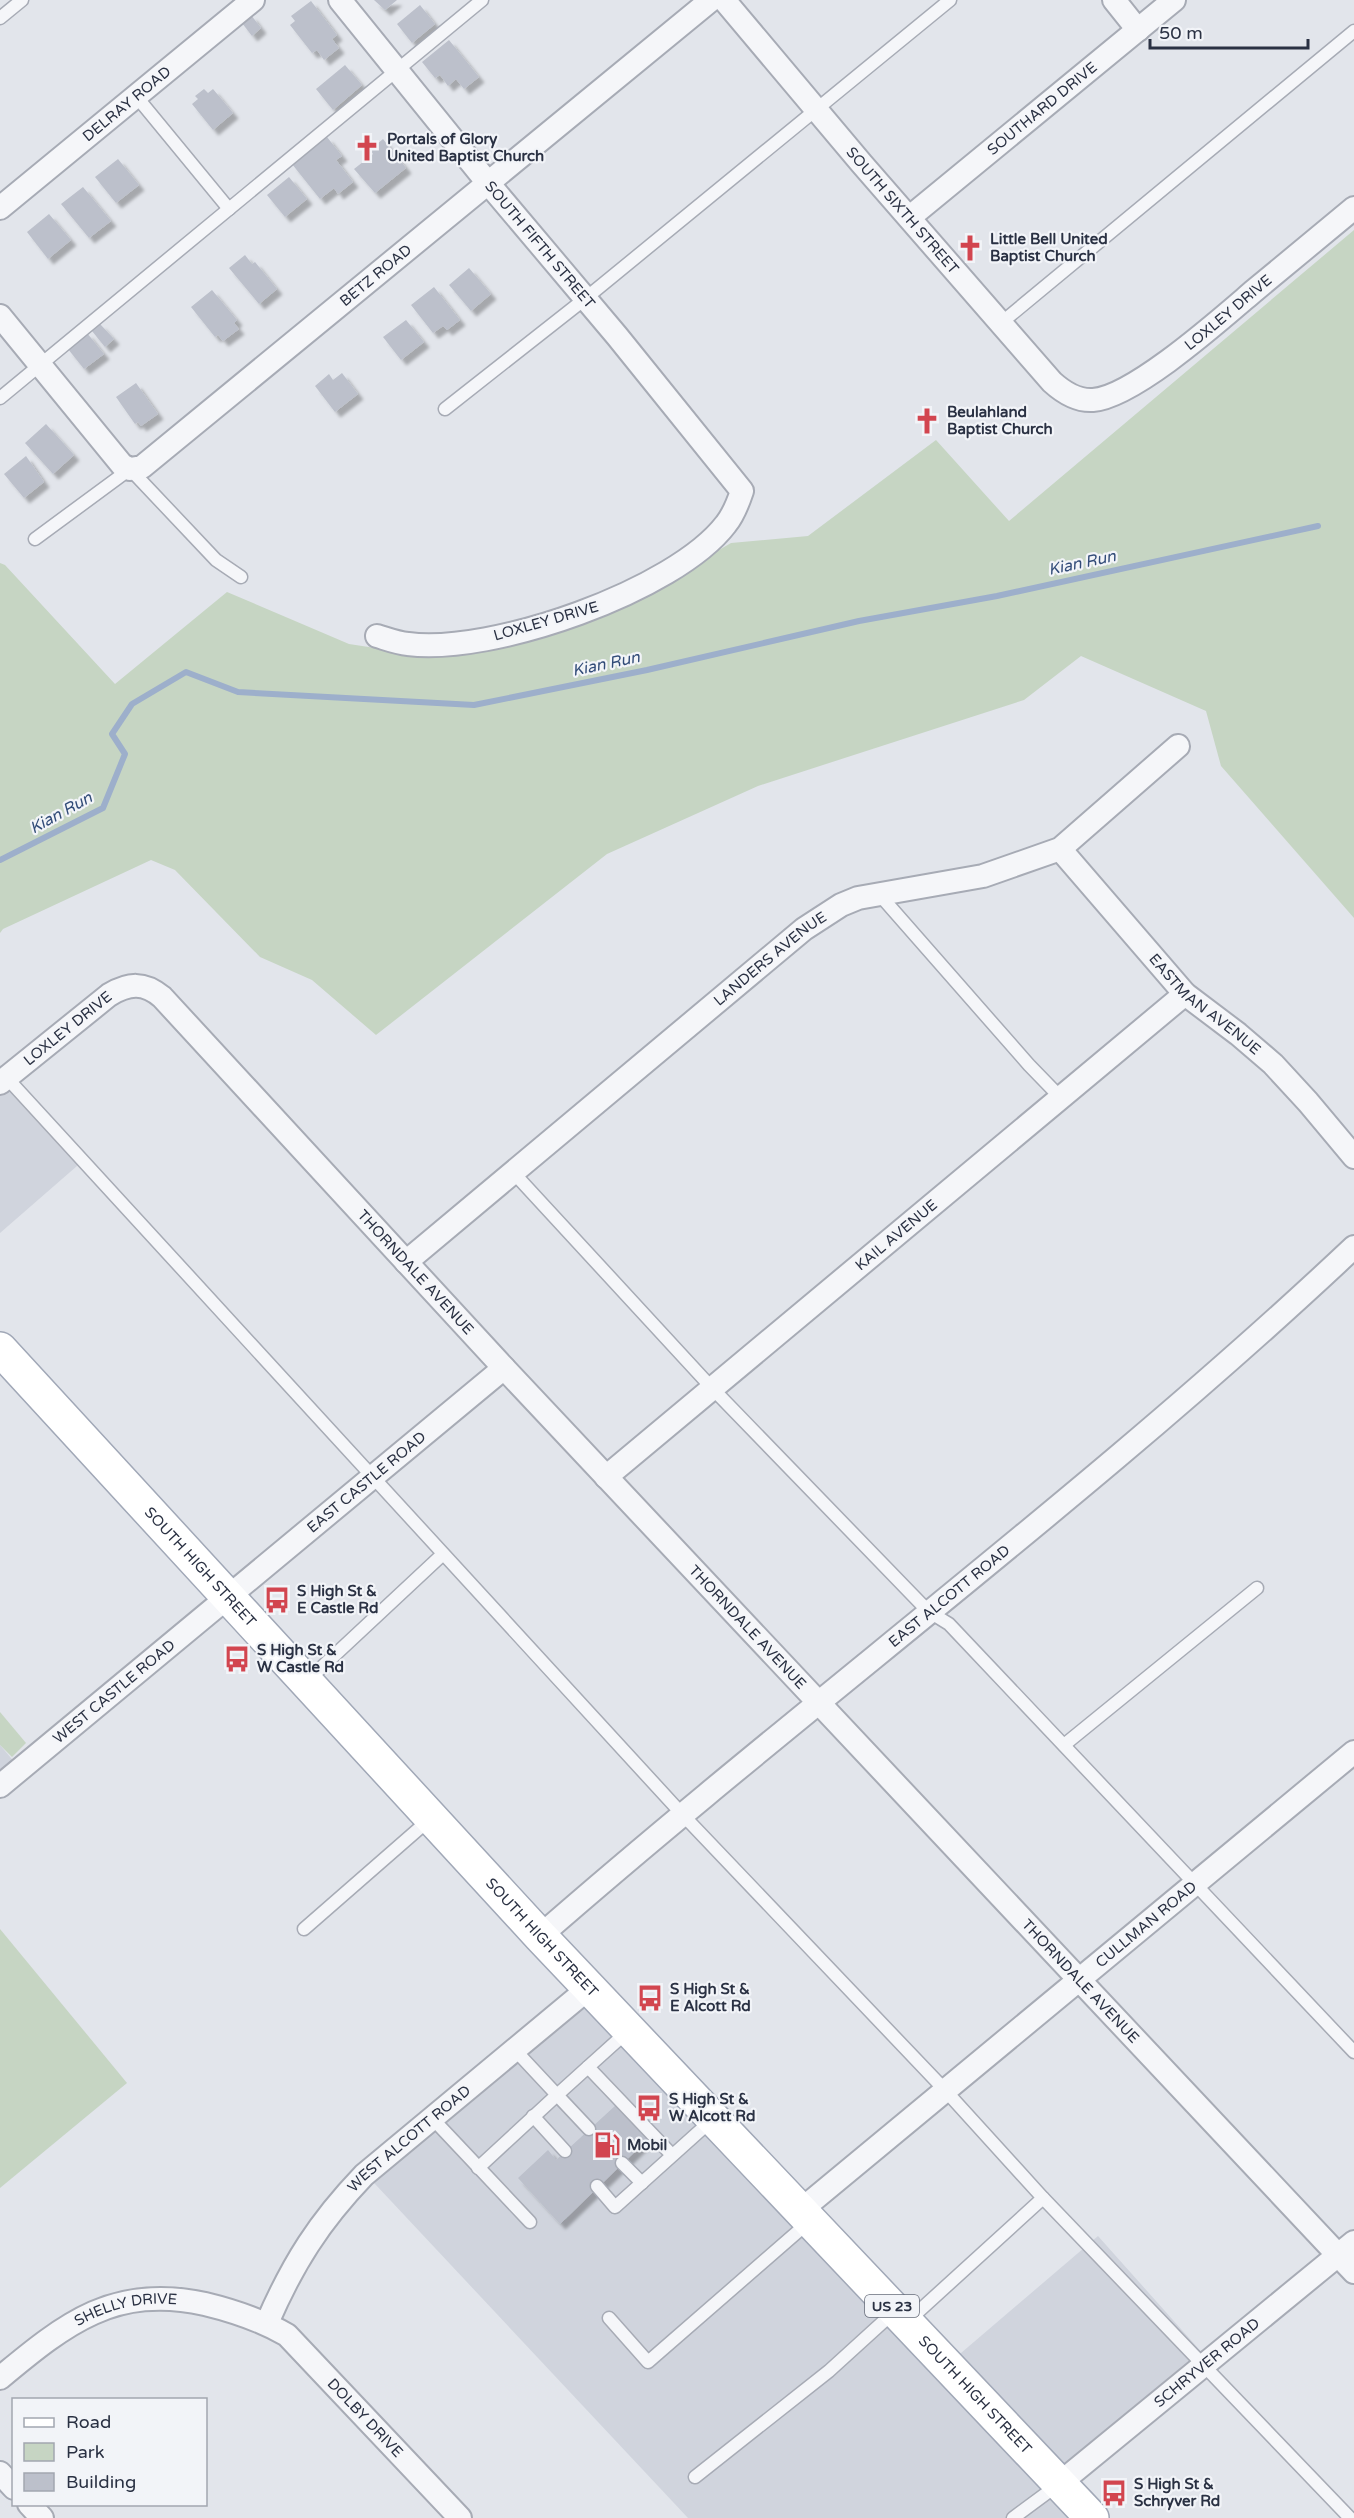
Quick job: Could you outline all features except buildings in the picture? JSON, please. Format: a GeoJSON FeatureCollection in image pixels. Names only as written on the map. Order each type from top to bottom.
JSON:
{"type":"FeatureCollection","features":[{"type":"Feature","properties":{"kind":"main road","name":"SOUTH HIGH STREET"},"geometry":{"type":"LineString","coordinates":[[0,1349],[540,1936],[1092,2518]]}},
{"type":"Feature","properties":{"kind":"street","name":"DELRAY ROAD"},"geometry":{"type":"LineString","coordinates":[[0,208],[253,0]]}},
{"type":"Feature","properties":{"kind":"street","name":"SOUTH FIFTH STREET"},"geometry":{"type":"LineString","coordinates":[[340,0],[742,491]]}},
{"type":"Feature","properties":{"kind":"street","name":"BETZ ROAD"},"geometry":{"type":"LineString","coordinates":[[130,469],[142,467],[357,288],[711,0]]}},
{"type":"Feature","properties":{"kind":"street","name":"SOUTH SIXTH STREET"},"geometry":{"type":"LineString","coordinates":[[724,0],[1060,389],[1080,399],[1094,400]]}},
{"type":"Feature","properties":{"kind":"street"},"geometry":{"type":"LineString","coordinates":[[1114,0],[1138,30]]}},
{"type":"Feature","properties":{"kind":"street","name":"SOUTHARD DRIVE"},"geometry":{"type":"LineString","coordinates":[[910,217],[1174,0]]}},
{"type":"Feature","properties":{"kind":"street","name":"LOXLEY DRIVE"},"geometry":{"type":"LineString","coordinates":[[1094,400],[1119,391],[1141,379],[1202,334],[1354,208]]}},
{"type":"Feature","properties":{"kind":"street"},"geometry":{"type":"LineString","coordinates":[[0,316],[122,465],[130,469]]}},
{"type":"Feature","properties":{"kind":"street","name":"LOXLEY DRIVE"},"geometry":{"type":"LineString","coordinates":[[377,636],[409,644],[459,644],[545,625],[603,605],[664,573],[697,551],[726,525],[737,507],[742,491]]}},
{"type":"Feature","properties":{"kind":"street","name":"LANDERS AVENUE"},"geometry":{"type":"LineString","coordinates":[[406,1262],[804,929],[841,905],[878,894],[983,876],[1060,849],[1178,746]]}},
{"type":"Feature","properties":{"kind":"street","name":"EASTMAN AVENUE"},"geometry":{"type":"LineString","coordinates":[[1060,849],[1185,994],[1238,1034],[1272,1064],[1308,1102],[1354,1157]]}},
{"type":"Feature","properties":{"kind":"street","name":"LOXLEY DRIVE"},"geometry":{"type":"LineString","coordinates":[[3,1081],[109,995],[123,986],[140,985]]}},
{"type":"Feature","properties":{"kind":"street","name":"THORNDALE AVENUE"},"geometry":{"type":"LineString","coordinates":[[140,985],[152,989],[162,997],[504,1368],[1079,1980],[1349,2256]]}},
{"type":"Feature","properties":{"kind":"street","name":"KAIL AVENUE"},"geometry":{"type":"LineString","coordinates":[[606,1477],[1062,1099],[1185,994]]}},
{"type":"Feature","properties":{"kind":"street","name":"EAST ALCOTT ROAD"},"geometry":{"type":"LineString","coordinates":[[540,1936],[682,1814],[1107,1466],[1220,1370],[1354,1247]]}},
{"type":"Feature","properties":{"kind":"street","name":"EAST CASTLE ROAD"},"geometry":{"type":"LineString","coordinates":[[229,1596],[373,1479],[504,1368]]}},
{"type":"Feature","properties":{"kind":"street","name":"WEST CASTLE ROAD"},"geometry":{"type":"LineString","coordinates":[[0,1786],[229,1596]]}},
{"type":"Feature","properties":{"kind":"street","name":"CULLMAN ROAD"},"geometry":{"type":"LineString","coordinates":[[806,2215],[944,2090],[1354,1752]]}},
{"type":"Feature","properties":{"kind":"street","name":"WEST ALCOTT ROAD"},"geometry":{"type":"LineString","coordinates":[[267,2323],[286,2280],[312,2236],[336,2204],[364,2175],[589,1988]]}},
{"type":"Feature","properties":{"kind":"street","name":"SCHRYVER ROAD"},"geometry":{"type":"LineString","coordinates":[[1060,2483],[1203,2365],[1349,2256]]}},
{"type":"Feature","properties":{"kind":"street","name":"SHELLY DRIVE"},"geometry":{"type":"LineString","coordinates":[[0,2378],[60,2330],[102,2309],[139,2298],[180,2298],[223,2308],[267,2323]]}},
{"type":"Feature","properties":{"kind":"street","name":"DOLBY DRIVE"},"geometry":{"type":"LineString","coordinates":[[267,2323],[286,2335],[303,2351],[460,2518]]}},
{"type":"Feature","properties":{"kind":"street"},"geometry":{"type":"LineString","coordinates":[[0,2474],[12,2486]]}},
{"type":"Feature","properties":{"kind":"street"},"geometry":{"type":"LineString","coordinates":[[30,2506],[42,2518]]}},
{"type":"Feature","properties":{"kind":"lane"},"geometry":{"type":"LineString","coordinates":[[0,18],[22,0]]}},
{"type":"Feature","properties":{"kind":"lane"},"geometry":{"type":"LineString","coordinates":[[0,398],[482,0]]}},
{"type":"Feature","properties":{"kind":"lane"},"geometry":{"type":"LineString","coordinates":[[445,409],[586,298],[950,0]]}},
{"type":"Feature","properties":{"kind":"lane"},"geometry":{"type":"LineString","coordinates":[[1001,323],[1354,31]]}},
{"type":"Feature","properties":{"kind":"lane"},"geometry":{"type":"LineString","coordinates":[[135,96],[230,208]]}},
{"type":"Feature","properties":{"kind":"lane"},"geometry":{"type":"LineString","coordinates":[[130,469],[216,560],[241,578]]}},
{"type":"Feature","properties":{"kind":"lane","name":"BETZ ROAD"},"geometry":{"type":"LineString","coordinates":[[35,539],[130,469]]}},
{"type":"Feature","properties":{"kind":"lane"},"geometry":{"type":"LineString","coordinates":[[878,894],[1062,1099]]}},
{"type":"Feature","properties":{"kind":"lane"},"geometry":{"type":"LineString","coordinates":[[3,1081],[682,1814],[944,2090],[1043,2198],[1350,2518]]}},
{"type":"Feature","properties":{"kind":"lane"},"geometry":{"type":"LineString","coordinates":[[512,1172],[712,1388],[928,1611],[949,1624],[1354,2052]]}},
{"type":"Feature","properties":{"kind":"lane"},"geometry":{"type":"LineString","coordinates":[[307,1681],[442,1554]]}},
{"type":"Feature","properties":{"kind":"lane"},"geometry":{"type":"LineString","coordinates":[[1064,1745],[1257,1588]]}},
{"type":"Feature","properties":{"kind":"lane"},"geometry":{"type":"LineString","coordinates":[[304,1929],[432,1817]]}},
{"type":"Feature","properties":{"kind":"lane"},"geometry":{"type":"LineString","coordinates":[[478,2168],[629,2030]]}},
{"type":"Feature","properties":{"kind":"lane"},"geometry":{"type":"LineString","coordinates":[[515,2050],[590,2129]]}},
{"type":"Feature","properties":{"kind":"lane"},"geometry":{"type":"LineString","coordinates":[[588,2067],[672,2155]]}},
{"type":"Feature","properties":{"kind":"lane"},"geometry":{"type":"LineString","coordinates":[[533,2116],[565,2151]]}},
{"type":"Feature","properties":{"kind":"lane"},"geometry":{"type":"LineString","coordinates":[[432,2118],[530,2222]]}},
{"type":"Feature","properties":{"kind":"lane"},"geometry":{"type":"LineString","coordinates":[[597,2186],[615,2207],[714,2118]]}},
{"type":"Feature","properties":{"kind":"lane"},"geometry":{"type":"LineString","coordinates":[[622,2163],[642,2183]]}},
{"type":"Feature","properties":{"kind":"lane"},"geometry":{"type":"LineString","coordinates":[[694,2477],[902,2316],[1043,2198]]}},
{"type":"Feature","properties":{"kind":"lane"},"geometry":{"type":"LineString","coordinates":[[609,2318],[648,2362],[806,2215]]}},
{"type":"Feature","properties":{"kind":"lane"},"geometry":{"type":"LineString","coordinates":[[1013,2518],[1060,2483]]}},
{"type":"Feature","properties":{"kind":"shaded area"},"geometry":{"type":"Polygon","coordinates":[[[0,1065],[85,1159],[0,1233],[0,1065]]]}},
{"type":"Feature","properties":{"kind":"shaded area"},"geometry":{"type":"Polygon","coordinates":[[[0,1745],[26,1776],[0,1798],[0,1745]]]}},
{"type":"Feature","properties":{"kind":"shaded area"},"geometry":{"type":"Polygon","coordinates":[[[594,1976],[954,2359],[1098,2236],[1214,2366],[1074,2483],[1106,2518],[688,2518],[361,2169],[594,1976]]]}},
{"type":"Feature","properties":{"kind":"green space"},"geometry":{"type":"Polygon","coordinates":[[[1354,230],[1354,918],[1221,766],[1206,711],[1081,656],[1024,700],[758,786],[607,854],[376,1035],[312,980],[260,957],[175,870],[151,860],[3,929],[0,933],[0,563],[5,565],[115,684],[227,592],[349,644],[421,655],[630,602],[731,543],[808,536],[936,440],[1009,521],[1354,230]]]}},
{"type":"Feature","properties":{"kind":"green space"},"geometry":{"type":"Polygon","coordinates":[[[0,1712],[26,1743],[12,1757],[0,1745],[0,1712]]]}},
{"type":"Feature","properties":{"kind":"green space"},"geometry":{"type":"Polygon","coordinates":[[[0,1929],[127,2083],[0,2188],[0,1929]]]}},
{"type":"Feature","properties":{"kind":"waterway","name":"Kian Run"},"geometry":{"type":"LineString","coordinates":[[0,860],[103,808],[125,754],[112,734],[132,704],[186,672],[238,692],[474,705],[647,670],[859,621],[997,596],[1318,526]]}},
{"type":"Feature","properties":{"kind":"place","name":"Portals of Glory United Baptist Church"},"geometry":{"type":"Point","coordinates":[367,148]}},
{"type":"Feature","properties":{"kind":"place","name":"Little Bell United Baptist Church"},"geometry":{"type":"Point","coordinates":[970,248]}},
{"type":"Feature","properties":{"kind":"place","name":"Beulahland Baptist Church"},"geometry":{"type":"Point","coordinates":[927,421]}},
{"type":"Feature","properties":{"kind":"place","name":"S High St & E Castle Rd"},"geometry":{"type":"Point","coordinates":[277,1600]}},
{"type":"Feature","properties":{"kind":"place","name":"S High St & W Castle Rd"},"geometry":{"type":"Point","coordinates":[237,1659]}},
{"type":"Feature","properties":{"kind":"place","name":"S High St & E Alcott Rd"},"geometry":{"type":"Point","coordinates":[650,1998]}},
{"type":"Feature","properties":{"kind":"place","name":"S High St & W Alcott Rd"},"geometry":{"type":"Point","coordinates":[649,2108]}},
{"type":"Feature","properties":{"kind":"place","name":"Mobil"},"geometry":{"type":"Point","coordinates":[607,2145]}},
{"type":"Feature","properties":{"kind":"place","name":"S High St & Schryver Rd"},"geometry":{"type":"Point","coordinates":[1114,2493]}}]}
